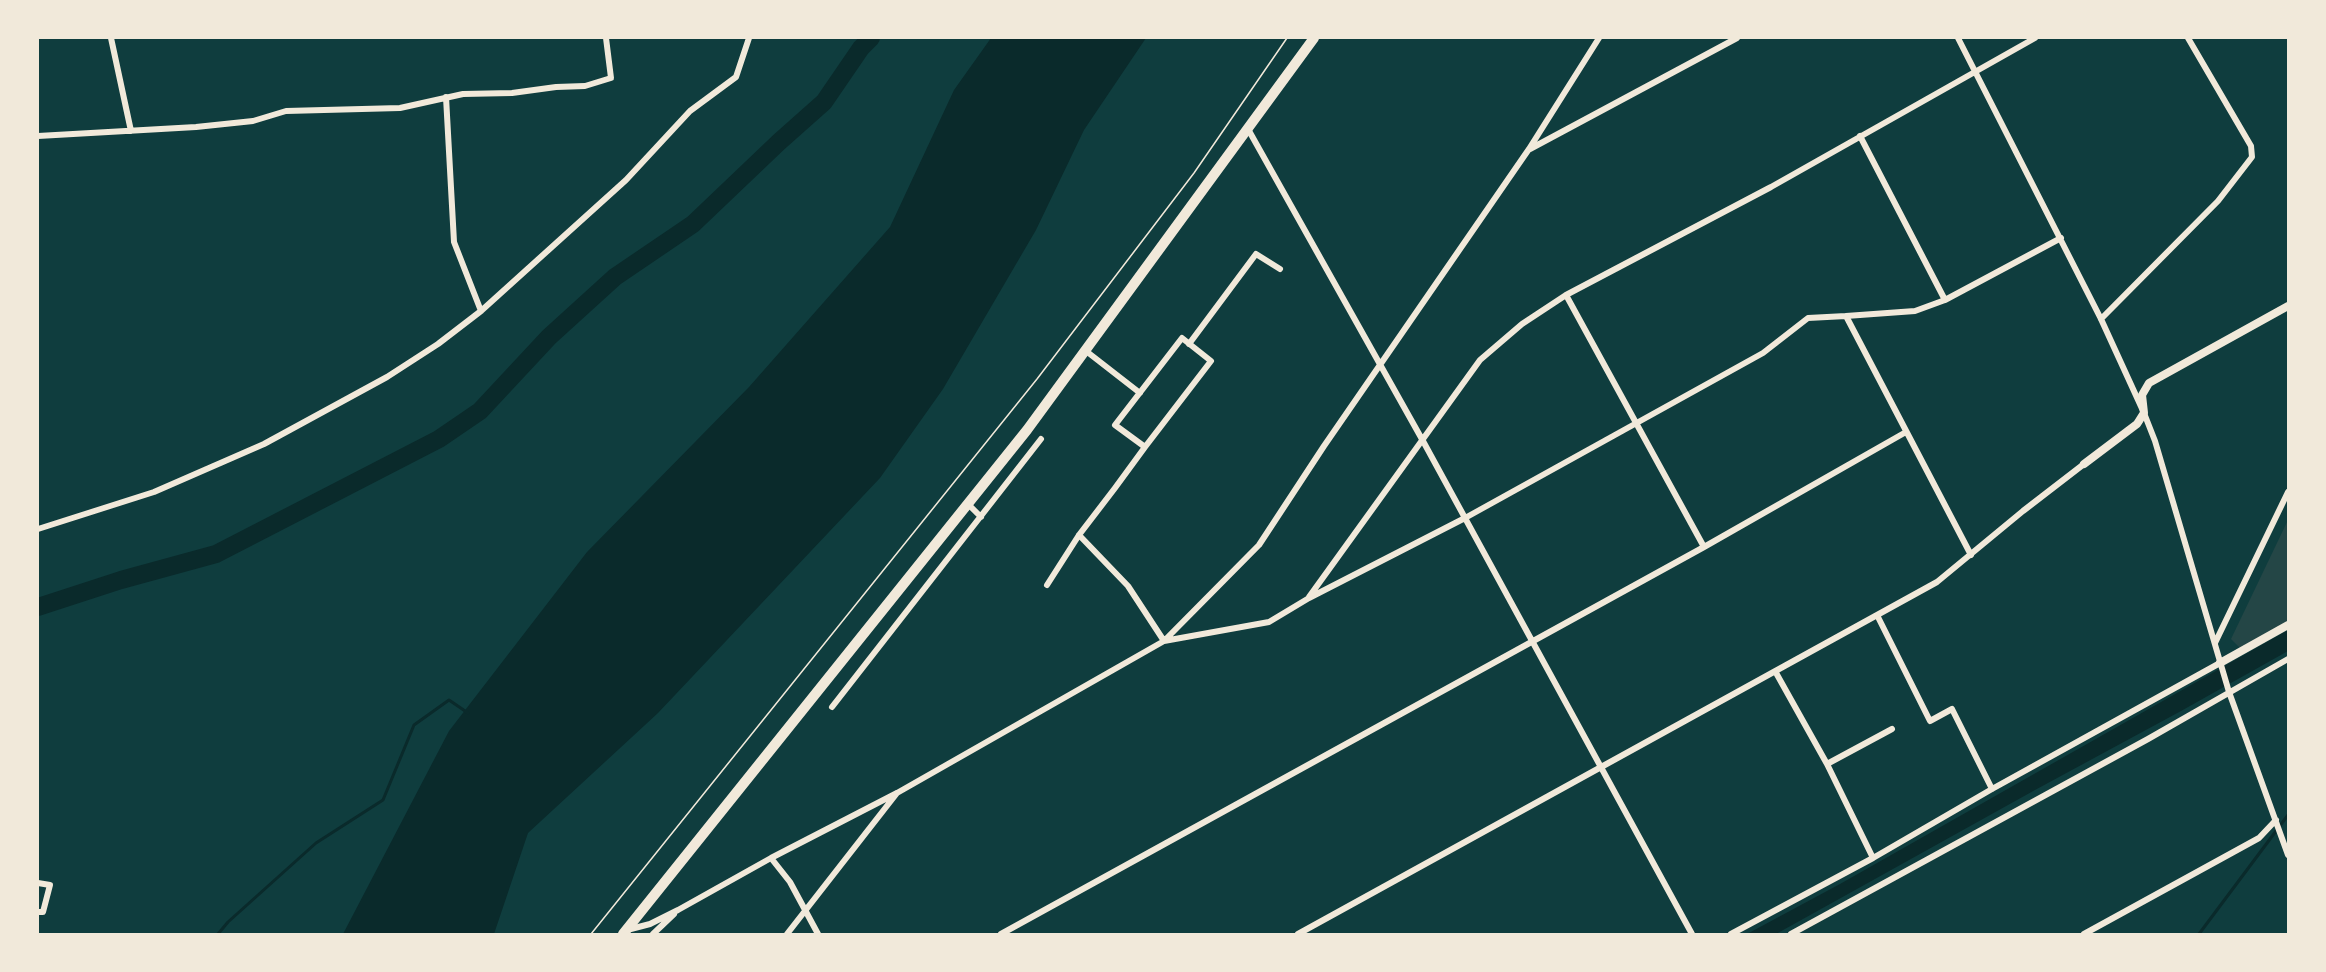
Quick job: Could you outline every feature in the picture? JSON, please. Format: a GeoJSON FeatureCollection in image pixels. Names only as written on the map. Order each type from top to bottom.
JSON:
{"type":"FeatureCollection","features":[{"type":"Feature","properties":{"kind":"highway"},"geometry":{"type":"LineString","coordinates":[[624,932],[1027,430],[1314,38]]}},
{"type":"Feature","properties":{"kind":"street"},"geometry":{"type":"LineString","coordinates":[[111,38],[131,131]]}},
{"type":"Feature","properties":{"kind":"street"},"geometry":{"type":"LineString","coordinates":[[38,136],[253,121],[286,111],[400,108],[446,96],[585,86],[611,78],[606,38]]}},
{"type":"Feature","properties":{"kind":"street"},"geometry":{"type":"LineString","coordinates":[[38,529],[154,492],[264,444],[387,377],[438,344],[481,310],[626,180],[690,111],[736,77],[749,38]]}},
{"type":"Feature","properties":{"kind":"street"},"geometry":{"type":"LineString","coordinates":[[624,932],[650,924],[678,910],[771,858],[897,793],[1164,641],[1259,545],[1324,446],[1529,149],[1599,38]]}},
{"type":"Feature","properties":{"kind":"street"},"geometry":{"type":"LineString","coordinates":[[1529,149],[1737,38]]}},
{"type":"Feature","properties":{"kind":"street"},"geometry":{"type":"LineString","coordinates":[[1958,38],[2061,238],[2144,413],[2155,441],[2228,689],[2289,855]]}},
{"type":"Feature","properties":{"kind":"street"},"geometry":{"type":"LineString","coordinates":[[1309,598],[1480,360],[1522,324],[1566,295],[1771,187],[2035,38]]}},
{"type":"Feature","properties":{"kind":"street"},"geometry":{"type":"LineString","coordinates":[[2101,319],[2218,201],[2252,157],[2251,146],[2188,38]]}},
{"type":"Feature","properties":{"kind":"street"},"geometry":{"type":"LineString","coordinates":[[446,96],[454,242],[481,310]]}},
{"type":"Feature","properties":{"kind":"street"},"geometry":{"type":"LineString","coordinates":[[1248,129],[1306,235],[1382,365],[1692,934]]}},
{"type":"Feature","properties":{"kind":"street"},"geometry":{"type":"LineString","coordinates":[[1860,136],[1945,300]]}},
{"type":"Feature","properties":{"kind":"street"},"geometry":{"type":"LineString","coordinates":[[1164,641],[1269,622],[1309,598],[1465,518],[1763,353],[1808,318],[1915,311],[1945,300],[2061,238]]}},
{"type":"Feature","properties":{"kind":"street"},"geometry":{"type":"LineString","coordinates":[[1190,344],[1256,254],[1280,269]]}},
{"type":"Feature","properties":{"kind":"street"},"geometry":{"type":"LineString","coordinates":[[1566,295],[1704,547]]}},
{"type":"Feature","properties":{"kind":"street"},"geometry":{"type":"LineString","coordinates":[[1298,934],[1937,582],[2137,424],[2144,413],[2142,395],[2149,383],[2289,306]]}},
{"type":"Feature","properties":{"kind":"street"},"geometry":{"type":"LineString","coordinates":[[1846,316],[1971,555]]}},
{"type":"Feature","properties":{"kind":"street"},"geometry":{"type":"LineString","coordinates":[[1047,585],[1080,535],[1210,361],[1182,338],[1115,425],[1145,447]]}},
{"type":"Feature","properties":{"kind":"street"},"geometry":{"type":"LineString","coordinates":[[1086,351],[1140,393]]}},
{"type":"Feature","properties":{"kind":"street"},"geometry":{"type":"LineString","coordinates":[[1001,934],[1704,547],[1906,432]]}},
{"type":"Feature","properties":{"kind":"street"},"geometry":{"type":"LineString","coordinates":[[832,707],[1041,439]]}},
{"type":"Feature","properties":{"kind":"street"},"geometry":{"type":"LineString","coordinates":[[2215,644],[2289,492]]}},
{"type":"Feature","properties":{"kind":"street"},"geometry":{"type":"LineString","coordinates":[[968,504],[981,517]]}},
{"type":"Feature","properties":{"kind":"street"},"geometry":{"type":"LineString","coordinates":[[1080,535],[1128,586],[1164,641]]}},
{"type":"Feature","properties":{"kind":"street"},"geometry":{"type":"LineString","coordinates":[[1877,615],[1930,721],[1952,709],[1992,789]]}},
{"type":"Feature","properties":{"kind":"street"},"geometry":{"type":"LineString","coordinates":[[1731,934],[1874,858],[1992,789],[2221,665],[2289,625]]}},
{"type":"Feature","properties":{"kind":"street"},"geometry":{"type":"LineString","coordinates":[[1791,934],[2228,689],[2289,659]]}},
{"type":"Feature","properties":{"kind":"street"},"geometry":{"type":"LineString","coordinates":[[1775,671],[1827,764],[1874,858]]}},
{"type":"Feature","properties":{"kind":"street"},"geometry":{"type":"LineString","coordinates":[[1827,764],[1892,729]]}},
{"type":"Feature","properties":{"kind":"street"},"geometry":{"type":"LineString","coordinates":[[787,934],[897,793]]}},
{"type":"Feature","properties":{"kind":"street"},"geometry":{"type":"LineString","coordinates":[[2084,934],[2259,838],[2276,821]]}},
{"type":"Feature","properties":{"kind":"street"},"geometry":{"type":"LineString","coordinates":[[771,858],[790,882],[818,934]]}},
{"type":"Feature","properties":{"kind":"street"},"geometry":{"type":"LineString","coordinates":[[38,883],[50,885],[43,912],[38,912]]}},
{"type":"Feature","properties":{"kind":"street"},"geometry":{"type":"LineString","coordinates":[[653,934],[678,910]]}},
{"type":"Feature","properties":{"kind":"path"},"geometry":{"type":"LineString","coordinates":[[591,934],[1037,379],[1194,173],[1287,38]]}},
{"type":"Feature","properties":{"kind":"shaded area"},"geometry":{"type":"Polygon","coordinates":[[[991,38],[1146,38],[1084,130],[1036,230],[943,389],[880,478],[658,713],[528,833],[494,934],[343,934],[449,731],[587,552],[749,387],[890,227],[954,90],[991,38]]]}},
{"type":"Feature","properties":{"kind":"shaded area"},"geometry":{"type":"Polygon","coordinates":[[[2288,520],[2288,621],[2240,648],[2231,639],[2288,520]]]}},
{"type":"Feature","properties":{"kind":"shaded area"},"geometry":{"type":"Polygon","coordinates":[[[2288,630],[2288,651],[1776,934],[1747,934],[1840,884],[2288,630]]]}},
{"type":"Feature","properties":{"kind":"waterway"},"geometry":{"type":"LineString","coordinates":[[38,607],[121,580],[216,554],[439,439],[480,411],[549,337],[615,277],[693,224],[824,102],[861,48],[871,38]]}},
{"type":"Feature","properties":{"kind":"waterway"},"geometry":{"type":"LineString","coordinates":[[218,934],[228,922],[316,843],[383,800],[414,725],[449,700],[468,713]]}},
{"type":"Feature","properties":{"kind":"waterway"},"geometry":{"type":"LineString","coordinates":[[2199,934],[2288,815]]}}]}
